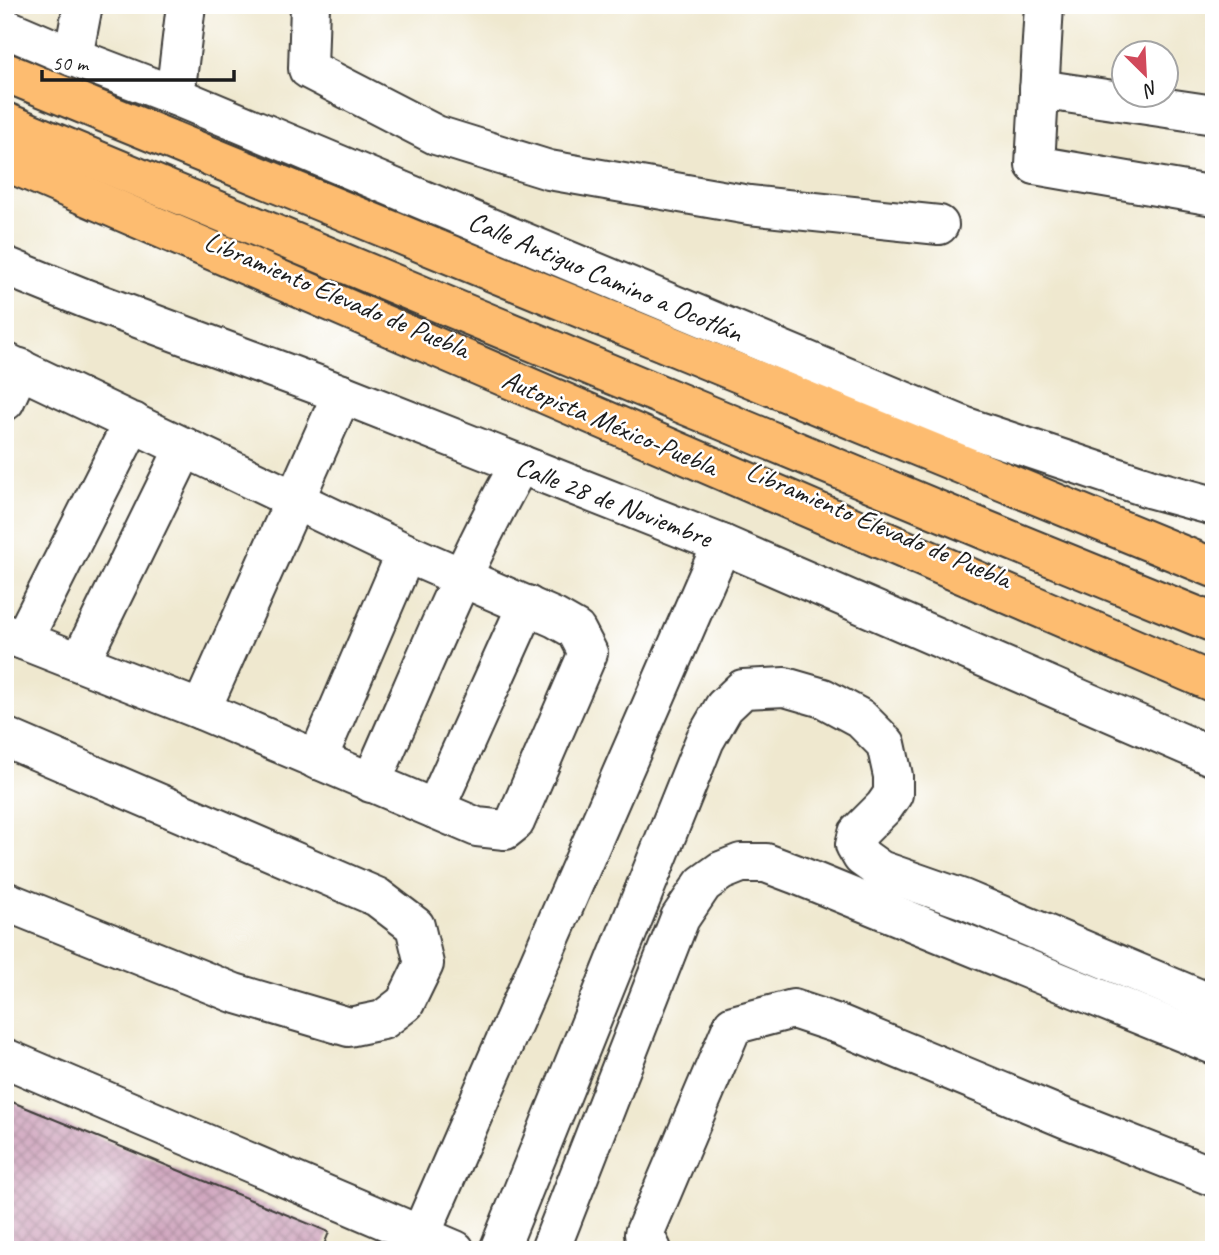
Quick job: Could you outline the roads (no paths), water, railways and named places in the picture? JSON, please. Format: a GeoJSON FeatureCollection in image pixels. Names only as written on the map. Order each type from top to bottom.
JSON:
{"type":"FeatureCollection","features":[{"type":"Feature","properties":{"kind":"highway"},"geometry":{"type":"LineString","coordinates":[[5,72],[1214,568]]}},
{"type":"Feature","properties":{"kind":"highway","name":"Libramiento Elevado de Puebla"},"geometry":{"type":"LineString","coordinates":[[5,122],[1214,623]]}},
{"type":"Feature","properties":{"kind":"highway","name":"Libramiento Elevado de Puebla"},"geometry":{"type":"LineString","coordinates":[[5,150],[445,341],[938,550],[1214,661]]}},
{"type":"Feature","properties":{"kind":"highway","name":"Autopista México-Puebla"},"geometry":{"type":"LineString","coordinates":[[5,161],[1214,683]]}},
{"type":"Feature","properties":{"kind":"street"},"geometry":{"type":"LineString","coordinates":[[73,57],[82,5]]}},
{"type":"Feature","properties":{"kind":"street"},"geometry":{"type":"LineString","coordinates":[[174,96],[186,5]]}},
{"type":"Feature","properties":{"kind":"street"},"geometry":{"type":"LineString","coordinates":[[310,5],[308,69],[436,135],[549,170],[749,205],[939,225]]}},
{"type":"Feature","properties":{"kind":"street"},"geometry":{"type":"LineString","coordinates":[[1044,5],[1035,164],[1214,196]]}},
{"type":"Feature","properties":{"kind":"street","name":"Calle Antiguo Camino a Ocotlán"},"geometry":{"type":"LineString","coordinates":[[5,28],[966,427],[1152,489],[1214,506]]}},
{"type":"Feature","properties":{"kind":"street"},"geometry":{"type":"LineString","coordinates":[[1040,89],[1214,115]]}},
{"type":"Feature","properties":{"kind":"street","name":"Calle 28 de Noviembre"},"geometry":{"type":"LineString","coordinates":[[5,267],[342,394],[722,544],[1214,757]]}},
{"type":"Feature","properties":{"kind":"street"},"geometry":{"type":"LineString","coordinates":[[10,377],[133,422],[406,553],[527,605],[576,630],[588,653],[515,822],[505,830],[477,827],[201,710],[14,636],[133,422]]}},
{"type":"Feature","properties":{"kind":"street"},"geometry":{"type":"LineString","coordinates":[[201,710],[342,394]]}},
{"type":"Feature","properties":{"kind":"street"},"geometry":{"type":"LineString","coordinates":[[79,662],[185,447]]}},
{"type":"Feature","properties":{"kind":"street"},"geometry":{"type":"LineString","coordinates":[[372,783],[462,577],[498,502],[520,464]]}},
{"type":"Feature","properties":{"kind":"street"},"geometry":{"type":"LineString","coordinates":[[417,1242],[722,544]]}},
{"type":"Feature","properties":{"kind":"street"},"geometry":{"type":"LineString","coordinates":[[317,760],[406,553]]}},
{"type":"Feature","properties":{"kind":"street"},"geometry":{"type":"LineString","coordinates":[[435,809],[527,605]]}},
{"type":"Feature","properties":{"kind":"street"},"geometry":{"type":"LineString","coordinates":[[499,1250],[705,740],[724,707],[743,689],[785,687],[823,698],[860,718],[886,744],[893,776],[893,794],[858,833],[855,845],[862,857],[880,870],[962,899],[1214,1005]]}},
{"type":"Feature","properties":{"kind":"street"},"geometry":{"type":"LineString","coordinates":[[5,737],[377,897],[415,926],[424,964],[405,1003],[383,1020],[349,1027],[234,993],[5,901]]}},
{"type":"Feature","properties":{"kind":"street"},"geometry":{"type":"LineString","coordinates":[[795,874],[807,862],[855,845]]}},
{"type":"Feature","properties":{"kind":"street"},"geometry":{"type":"LineString","coordinates":[[550,1250],[680,918],[703,884],[722,871],[741,863],[766,863],[795,874],[1214,1045]]}},
{"type":"Feature","properties":{"kind":"street"},"geometry":{"type":"LineString","coordinates":[[652,1250],[644,1234],[733,1025],[793,1009],[841,1025],[1214,1177]]}},
{"type":"Feature","properties":{"kind":"street"},"geometry":{"type":"LineString","coordinates":[[5,1058],[417,1242],[455,1250]]}}]}
